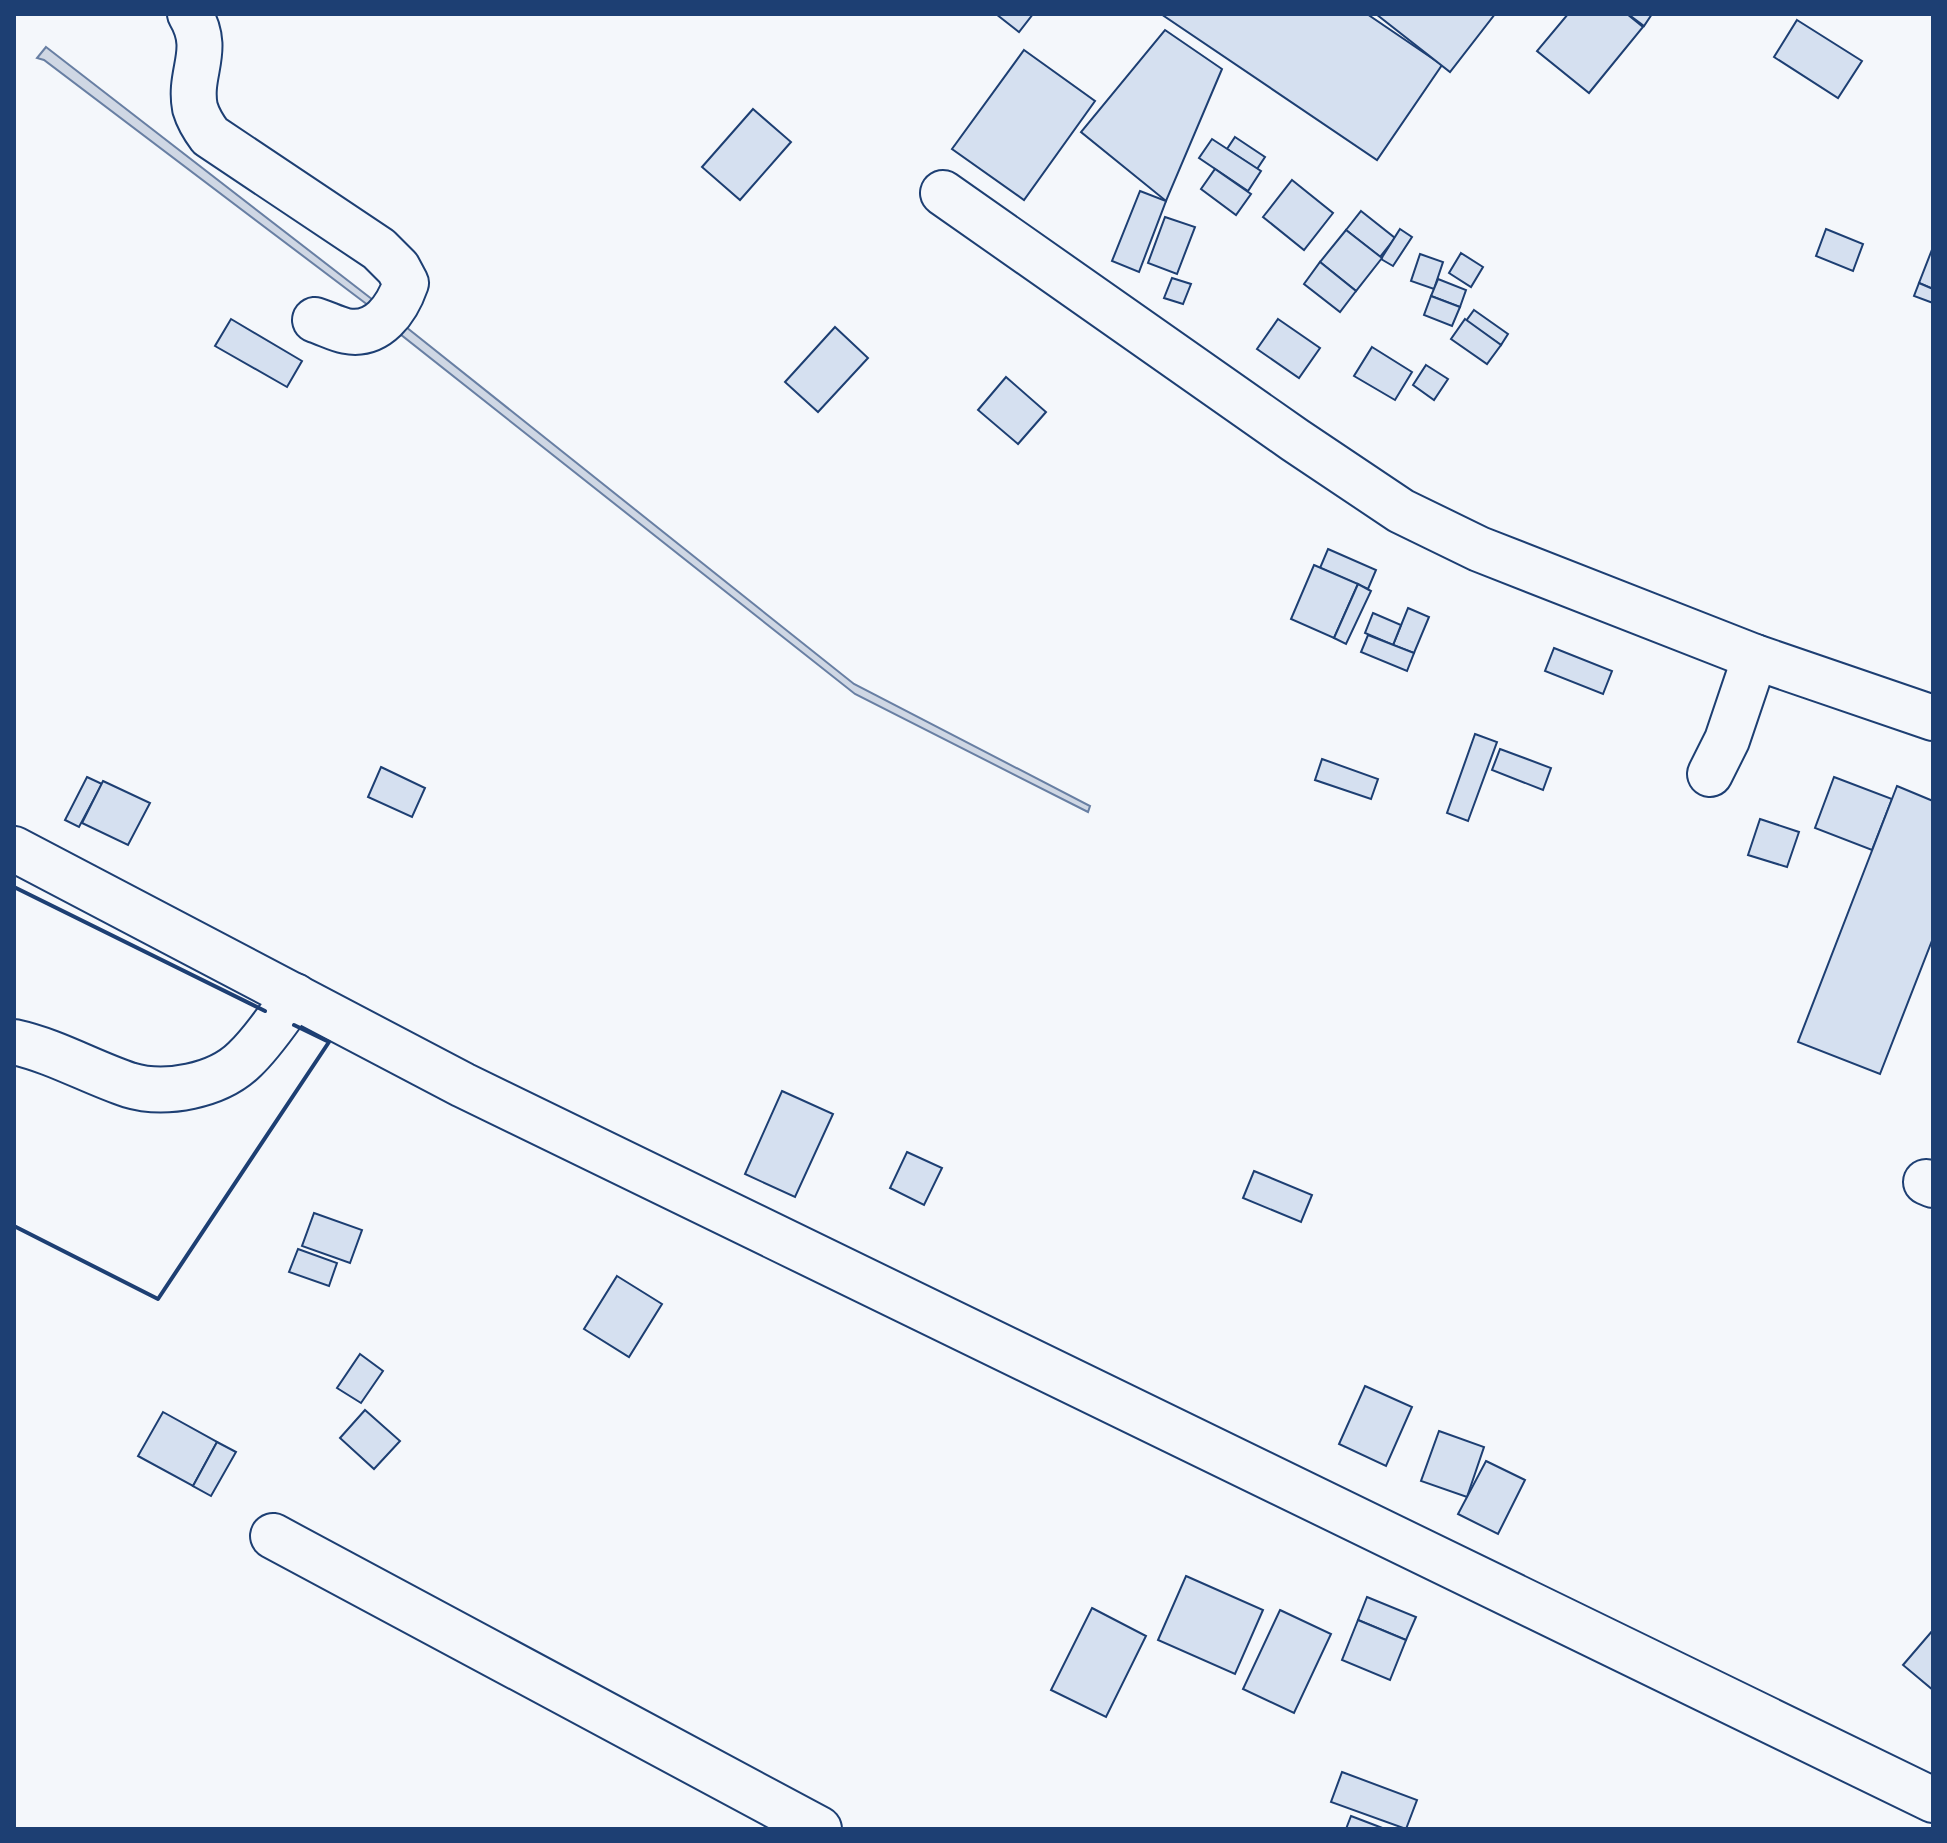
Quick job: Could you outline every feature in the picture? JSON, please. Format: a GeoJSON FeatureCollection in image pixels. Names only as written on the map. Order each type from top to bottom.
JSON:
{"type":"FeatureCollection","features":[{"type":"Feature","properties":{"kind":"street"},"geometry":{"type":"LineString","coordinates":[[190,14],[198,28],[201,49],[195,81],[195,107],[210,136],[379,249],[398,268],[406,283],[399,304],[381,322],[364,331],[346,331],[315,320]]}},
{"type":"Feature","properties":{"kind":"street"},"geometry":{"type":"LineString","coordinates":[[943,193],[1401,511],[1479,549],[1755,657],[1933,718]]}},
{"type":"Feature","properties":{"kind":"street"},"geometry":{"type":"LineString","coordinates":[[1710,774],[1727,740],[1755,657]]}},
{"type":"Feature","properties":{"kind":"street"},"geometry":{"type":"LineString","coordinates":[[14,849],[477,1092],[1933,1800]]}},
{"type":"Feature","properties":{"kind":"street"},"geometry":{"type":"LineString","coordinates":[[14,1042],[44,1049],[130,1085],[158,1091],[192,1085],[221,1075],[244,1061],[295,996]]}},
{"type":"Feature","properties":{"kind":"street"},"geometry":{"type":"LineString","coordinates":[[273,1536],[819,1829]]}},
{"type":"Feature","properties":{"kind":"shaded area"},"geometry":{"type":"Polygon","coordinates":[[[46,47],[386,310],[381,315],[44,60],[37,58],[46,47]]]}},
{"type":"Feature","properties":{"kind":"shaded area"},"geometry":{"type":"Polygon","coordinates":[[[401,323],[854,684],[1090,806],[1088,812],[855,694],[395,330],[401,323]]]}},
{"type":"Feature","properties":{"kind":"building"},"geometry":{"type":"Polygon","coordinates":[[[996,14],[1033,14],[1019,32],[996,14]]]}},
{"type":"Feature","properties":{"kind":"building"},"geometry":{"type":"Polygon","coordinates":[[[1161,14],[1367,14],[1442,65],[1377,160],[1161,14]]]}},
{"type":"Feature","properties":{"kind":"building"},"geometry":{"type":"Polygon","coordinates":[[[1376,14],[1495,14],[1450,72],[1376,14]]]}},
{"type":"Feature","properties":{"kind":"building"},"geometry":{"type":"Polygon","coordinates":[[[1568,14],[1627,14],[1643,27],[1589,93],[1537,51],[1568,14]]]}},
{"type":"Feature","properties":{"kind":"building"},"geometry":{"type":"Polygon","coordinates":[[[1628,14],[1652,14],[1644,26],[1628,14]]]}},
{"type":"Feature","properties":{"kind":"building"},"geometry":{"type":"Polygon","coordinates":[[[1797,20],[1862,61],[1838,98],[1774,57],[1797,20]]]}},
{"type":"Feature","properties":{"kind":"building"},"geometry":{"type":"Polygon","coordinates":[[[1165,30],[1222,69],[1166,201],[1081,132],[1165,30]]]}},
{"type":"Feature","properties":{"kind":"building"},"geometry":{"type":"Polygon","coordinates":[[[1024,50],[1095,101],[1024,200],[952,149],[1024,50]]]}},
{"type":"Feature","properties":{"kind":"building"},"geometry":{"type":"Polygon","coordinates":[[[753,109],[791,142],[740,200],[702,167],[753,109]]]}},
{"type":"Feature","properties":{"kind":"building"},"geometry":{"type":"Polygon","coordinates":[[[1235,137],[1265,157],[1257,169],[1227,149],[1235,137]]]}},
{"type":"Feature","properties":{"kind":"building"},"geometry":{"type":"Polygon","coordinates":[[[1212,139],[1261,171],[1248,191],[1199,158],[1212,139]]]}},
{"type":"Feature","properties":{"kind":"building"},"geometry":{"type":"Polygon","coordinates":[[[1215,169],[1251,194],[1236,215],[1201,189],[1215,169]]]}},
{"type":"Feature","properties":{"kind":"building"},"geometry":{"type":"Polygon","coordinates":[[[1292,180],[1333,213],[1304,250],[1263,217],[1292,180]]]}},
{"type":"Feature","properties":{"kind":"building"},"geometry":{"type":"Polygon","coordinates":[[[1140,191],[1166,201],[1139,272],[1112,261],[1140,191]]]}},
{"type":"Feature","properties":{"kind":"building"},"geometry":{"type":"Polygon","coordinates":[[[1361,211],[1395,238],[1380,257],[1346,230],[1361,211]]]}},
{"type":"Feature","properties":{"kind":"building"},"geometry":{"type":"Polygon","coordinates":[[[1165,217],[1195,227],[1177,274],[1148,263],[1165,217]]]}},
{"type":"Feature","properties":{"kind":"building"},"geometry":{"type":"Polygon","coordinates":[[[1400,229],[1412,237],[1393,266],[1381,259],[1400,229]]]}},
{"type":"Feature","properties":{"kind":"building"},"geometry":{"type":"Polygon","coordinates":[[[1826,229],[1863,244],[1853,271],[1816,256],[1826,229]]]}},
{"type":"Feature","properties":{"kind":"building"},"geometry":{"type":"Polygon","coordinates":[[[1346,230],[1382,258],[1356,291],[1320,262],[1346,230]]]}},
{"type":"Feature","properties":{"kind":"building"},"geometry":{"type":"Polygon","coordinates":[[[1933,247],[1933,289],[1919,283],[1933,247]]]}},
{"type":"Feature","properties":{"kind":"building"},"geometry":{"type":"Polygon","coordinates":[[[1461,253],[1483,267],[1471,287],[1449,273],[1461,253]]]}},
{"type":"Feature","properties":{"kind":"building"},"geometry":{"type":"Polygon","coordinates":[[[1420,254],[1443,262],[1434,289],[1411,281],[1420,254]]]}},
{"type":"Feature","properties":{"kind":"building"},"geometry":{"type":"Polygon","coordinates":[[[1320,262],[1356,291],[1340,312],[1304,284],[1320,262]]]}},
{"type":"Feature","properties":{"kind":"building"},"geometry":{"type":"Polygon","coordinates":[[[1172,278],[1191,284],[1183,304],[1164,298],[1172,278]]]}},
{"type":"Feature","properties":{"kind":"building"},"geometry":{"type":"Polygon","coordinates":[[[1438,279],[1466,290],[1460,307],[1431,296],[1438,279]]]}},
{"type":"Feature","properties":{"kind":"building"},"geometry":{"type":"Polygon","coordinates":[[[1919,283],[1933,289],[1933,303],[1914,296],[1919,283]]]}},
{"type":"Feature","properties":{"kind":"building"},"geometry":{"type":"Polygon","coordinates":[[[1431,296],[1460,307],[1452,326],[1424,315],[1431,296]]]}},
{"type":"Feature","properties":{"kind":"building"},"geometry":{"type":"Polygon","coordinates":[[[1474,310],[1508,334],[1501,345],[1466,321],[1474,310]]]}},
{"type":"Feature","properties":{"kind":"building"},"geometry":{"type":"Polygon","coordinates":[[[231,319],[302,361],[287,387],[215,346],[231,319]]]}},
{"type":"Feature","properties":{"kind":"building"},"geometry":{"type":"Polygon","coordinates":[[[1278,319],[1320,348],[1299,378],[1257,349],[1278,319]]]}},
{"type":"Feature","properties":{"kind":"building"},"geometry":{"type":"Polygon","coordinates":[[[1465,319],[1501,345],[1487,364],[1451,339],[1465,319]]]}},
{"type":"Feature","properties":{"kind":"building"},"geometry":{"type":"Polygon","coordinates":[[[835,327],[868,358],[818,412],[785,382],[835,327]]]}},
{"type":"Feature","properties":{"kind":"building"},"geometry":{"type":"Polygon","coordinates":[[[1372,347],[1412,372],[1395,400],[1354,376],[1372,347]]]}},
{"type":"Feature","properties":{"kind":"building"},"geometry":{"type":"Polygon","coordinates":[[[1426,365],[1448,379],[1434,400],[1413,385],[1426,365]]]}},
{"type":"Feature","properties":{"kind":"building"},"geometry":{"type":"Polygon","coordinates":[[[1006,377],[1046,412],[1018,444],[978,410],[1006,377]]]}},
{"type":"Feature","properties":{"kind":"building"},"geometry":{"type":"Polygon","coordinates":[[[1328,549],[1376,570],[1368,589],[1320,568],[1328,549]]]}},
{"type":"Feature","properties":{"kind":"building"},"geometry":{"type":"Polygon","coordinates":[[[1314,565],[1358,584],[1334,638],[1291,619],[1314,565]]]}},
{"type":"Feature","properties":{"kind":"building"},"geometry":{"type":"Polygon","coordinates":[[[1358,584],[1371,591],[1346,644],[1334,638],[1358,584]]]}},
{"type":"Feature","properties":{"kind":"building"},"geometry":{"type":"Polygon","coordinates":[[[1408,608],[1429,617],[1414,653],[1393,645],[1408,608]]]}},
{"type":"Feature","properties":{"kind":"building"},"geometry":{"type":"Polygon","coordinates":[[[1373,613],[1401,625],[1393,645],[1365,633],[1373,613]]]}},
{"type":"Feature","properties":{"kind":"building"},"geometry":{"type":"Polygon","coordinates":[[[1368,635],[1414,653],[1407,671],[1361,652],[1368,635]]]}},
{"type":"Feature","properties":{"kind":"building"},"geometry":{"type":"Polygon","coordinates":[[[1554,648],[1612,671],[1603,694],[1545,671],[1554,648]]]}},
{"type":"Feature","properties":{"kind":"building"},"geometry":{"type":"Polygon","coordinates":[[[1475,734],[1497,742],[1468,821],[1447,813],[1475,734]]]}},
{"type":"Feature","properties":{"kind":"building"},"geometry":{"type":"Polygon","coordinates":[[[1500,749],[1551,768],[1543,790],[1492,770],[1500,749]]]}},
{"type":"Feature","properties":{"kind":"building"},"geometry":{"type":"Polygon","coordinates":[[[1322,759],[1378,779],[1371,799],[1315,780],[1322,759]]]}},
{"type":"Feature","properties":{"kind":"building"},"geometry":{"type":"Polygon","coordinates":[[[381,767],[425,788],[412,817],[368,797],[381,767]]]}},
{"type":"Feature","properties":{"kind":"building"},"geometry":{"type":"Polygon","coordinates":[[[87,777],[102,784],[79,827],[65,820],[87,777]]]}},
{"type":"Feature","properties":{"kind":"building"},"geometry":{"type":"Polygon","coordinates":[[[1834,777],[1892,799],[1872,850],[1815,828],[1834,777]]]}},
{"type":"Feature","properties":{"kind":"building"},"geometry":{"type":"Polygon","coordinates":[[[103,781],[150,803],[128,845],[82,823],[103,781]]]}},
{"type":"Feature","properties":{"kind":"building"},"geometry":{"type":"Polygon","coordinates":[[[1897,786],[1933,801],[1933,938],[1880,1074],[1798,1042],[1897,786]]]}},
{"type":"Feature","properties":{"kind":"building"},"geometry":{"type":"Polygon","coordinates":[[[1760,819],[1799,832],[1787,867],[1748,855],[1760,819]]]}},
{"type":"Feature","properties":{"kind":"building"},"geometry":{"type":"Polygon","coordinates":[[[782,1091],[833,1114],[795,1197],[745,1174],[782,1091]]]}},
{"type":"Feature","properties":{"kind":"building"},"geometry":{"type":"Polygon","coordinates":[[[907,1152],[942,1168],[924,1205],[890,1188],[907,1152]]]}},
{"type":"Feature","properties":{"kind":"building"},"geometry":{"type":"Polygon","coordinates":[[[1254,1171],[1312,1195],[1301,1222],[1243,1198],[1254,1171]]]}},
{"type":"Feature","properties":{"kind":"building"},"geometry":{"type":"Polygon","coordinates":[[[314,1213],[362,1230],[350,1263],[302,1246],[314,1213]]]}},
{"type":"Feature","properties":{"kind":"building"},"geometry":{"type":"Polygon","coordinates":[[[298,1249],[337,1263],[329,1286],[289,1272],[298,1249]]]}},
{"type":"Feature","properties":{"kind":"building"},"geometry":{"type":"Polygon","coordinates":[[[617,1276],[662,1304],[629,1357],[584,1329],[617,1276]]]}},
{"type":"Feature","properties":{"kind":"building"},"geometry":{"type":"Polygon","coordinates":[[[360,1354],[383,1371],[361,1403],[337,1388],[360,1354]]]}},
{"type":"Feature","properties":{"kind":"building"},"geometry":{"type":"Polygon","coordinates":[[[1365,1386],[1412,1407],[1386,1466],[1339,1444],[1365,1386]]]}},
{"type":"Feature","properties":{"kind":"building"},"geometry":{"type":"Polygon","coordinates":[[[365,1410],[400,1441],[374,1469],[340,1438],[365,1410]]]}},
{"type":"Feature","properties":{"kind":"building"},"geometry":{"type":"Polygon","coordinates":[[[163,1412],[217,1442],[193,1486],[138,1456],[163,1412]]]}},
{"type":"Feature","properties":{"kind":"building"},"geometry":{"type":"Polygon","coordinates":[[[1439,1431],[1484,1447],[1467,1497],[1421,1481],[1439,1431]]]}},
{"type":"Feature","properties":{"kind":"building"},"geometry":{"type":"Polygon","coordinates":[[[217,1442],[236,1452],[211,1496],[193,1486],[217,1442]]]}},
{"type":"Feature","properties":{"kind":"building"},"geometry":{"type":"Polygon","coordinates":[[[1486,1461],[1525,1480],[1498,1534],[1458,1514],[1486,1461]]]}},
{"type":"Feature","properties":{"kind":"building"},"geometry":{"type":"Polygon","coordinates":[[[1186,1576],[1263,1610],[1235,1674],[1158,1640],[1186,1576]]]}},
{"type":"Feature","properties":{"kind":"building"},"geometry":{"type":"Polygon","coordinates":[[[1367,1597],[1416,1617],[1406,1640],[1358,1620],[1367,1597]]]}},
{"type":"Feature","properties":{"kind":"building"},"geometry":{"type":"Polygon","coordinates":[[[1092,1608],[1146,1636],[1106,1717],[1051,1690],[1092,1608]]]}},
{"type":"Feature","properties":{"kind":"building"},"geometry":{"type":"Polygon","coordinates":[[[1280,1610],[1331,1634],[1294,1713],[1243,1689],[1280,1610]]]}},
{"type":"Feature","properties":{"kind":"building"},"geometry":{"type":"Polygon","coordinates":[[[1358,1620],[1406,1640],[1390,1680],[1342,1660],[1358,1620]]]}},
{"type":"Feature","properties":{"kind":"building"},"geometry":{"type":"Polygon","coordinates":[[[1933,1630],[1933,1690],[1903,1665],[1933,1630]]]}},
{"type":"Feature","properties":{"kind":"building"},"geometry":{"type":"Polygon","coordinates":[[[1342,1772],[1417,1800],[1406,1829],[1331,1802],[1342,1772]]]}},
{"type":"Feature","properties":{"kind":"building"},"geometry":{"type":"Polygon","coordinates":[[[1351,1816],[1385,1829],[1346,1829],[1351,1816]]]}},
{"type":"Feature","properties":{"kind":"wall"},"geometry":{"type":"LineString","coordinates":[[14,887],[265,1011]]}},
{"type":"Feature","properties":{"kind":"wall"},"geometry":{"type":"LineString","coordinates":[[14,1226],[158,1299],[329,1042],[294,1025]]}}]}
